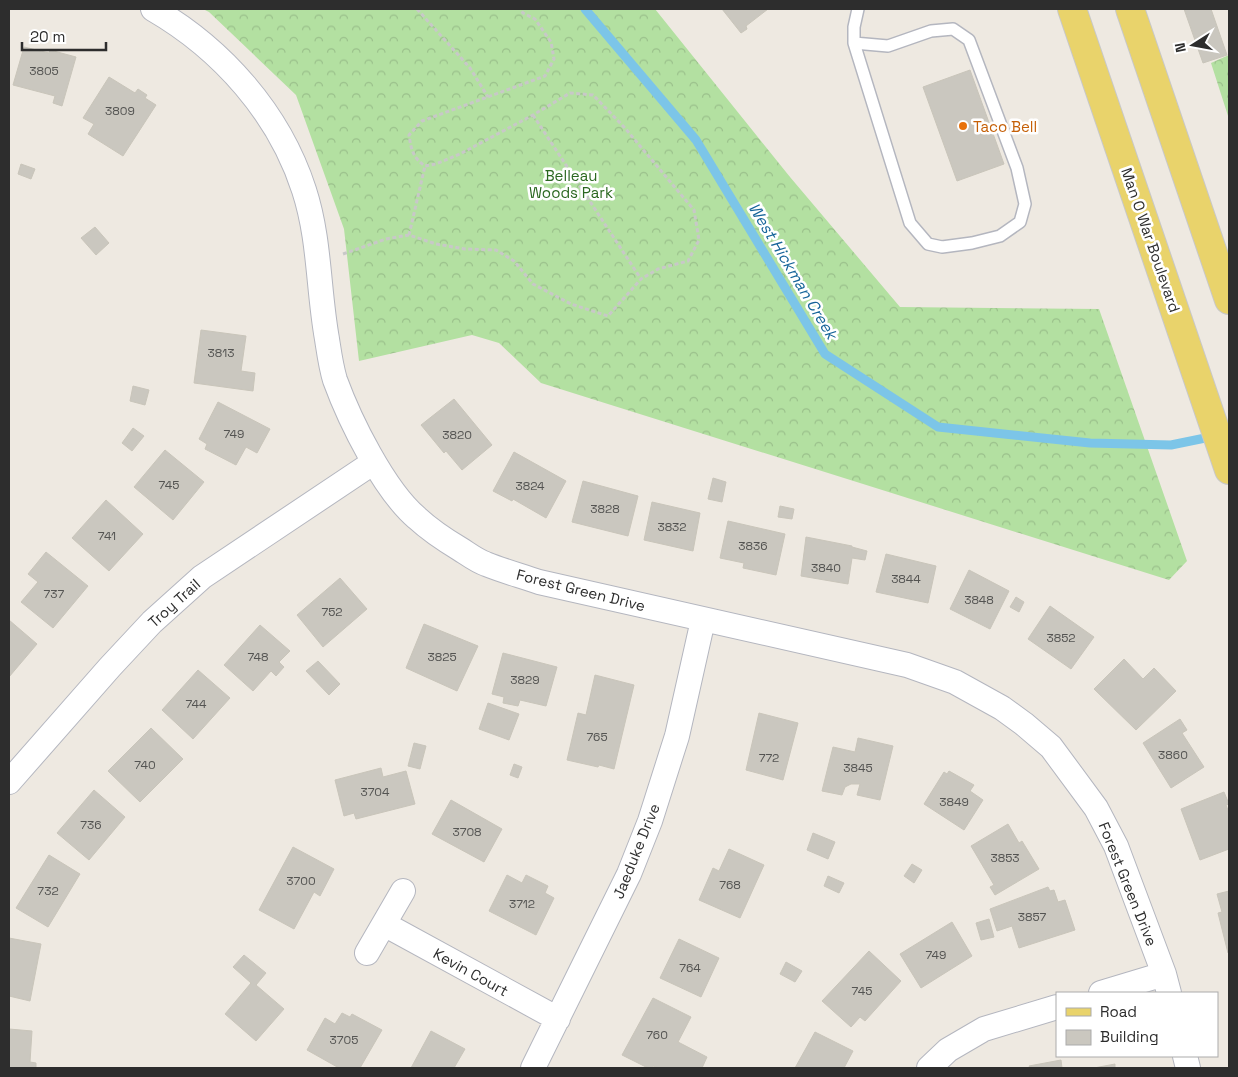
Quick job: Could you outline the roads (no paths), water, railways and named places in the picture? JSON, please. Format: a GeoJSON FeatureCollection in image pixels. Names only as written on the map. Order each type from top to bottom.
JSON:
{"type":"FeatureCollection","features":[{"type":"Feature","properties":{"kind":"main road","name":"Man O War Boulevard"},"geometry":{"type":"LineString","coordinates":[[1072,9],[1229,470]]}},
{"type":"Feature","properties":{"kind":"main road"},"geometry":{"type":"LineString","coordinates":[[1130,9],[1227,292]]}},
{"type":"Feature","properties":{"kind":"street","name":"Forest Green Drive"},"geometry":{"type":"LineString","coordinates":[[153,9],[176,22],[208,47],[242,81],[267,114],[288,150],[304,190],[316,238],[326,337],[334,378],[374,462],[391,490],[416,518],[484,564],[539,582],[907,665],[955,682],[1002,708],[1051,747],[1096,808],[1116,846],[1166,984]]}},
{"type":"Feature","properties":{"kind":"street","name":"Troy Trail"},"geometry":{"type":"LineString","coordinates":[[9,782],[152,622],[202,577],[374,462]]}},
{"type":"Feature","properties":{"kind":"street","name":"Jaeduke Drive"},"geometry":{"type":"LineString","coordinates":[[533,1068],[629,874],[650,821],[677,736],[703,620]]}},
{"type":"Feature","properties":{"kind":"street"},"geometry":{"type":"LineString","coordinates":[[367,953],[403,891]]}},
{"type":"Feature","properties":{"kind":"street","name":"Kevin Court"},"geometry":{"type":"LineString","coordinates":[[384,924],[558,1020]]}},
{"type":"Feature","properties":{"kind":"street"},"geometry":{"type":"LineString","coordinates":[[1108,992],[1166,984]]}},
{"type":"Feature","properties":{"kind":"street"},"geometry":{"type":"LineString","coordinates":[[929,1068],[948,1050],[984,1028],[1056,1007]]}},
{"type":"Feature","properties":{"kind":"lane"},"geometry":{"type":"LineString","coordinates":[[854,43],[888,46],[931,31],[953,29],[969,40],[1017,168],[1025,204],[1020,222],[1000,236],[972,243],[942,247],[928,244],[910,223],[854,43],[854,27],[858,9]]}},
{"type":"Feature","properties":{"kind":"waterway","name":"West Hickman Creek"},"geometry":{"type":"LineString","coordinates":[[585,9],[696,140],[825,354],[938,427],[1090,443],[1171,445],[1215,436]]}},
{"type":"Feature","properties":{"kind":"place","name":"Taco Bell"},"geometry":{"type":"Point","coordinates":[963,126]}},
{"type":"Feature","properties":{"kind":"park label","name":"Belleau Woods Park"},"geometry":{"type":"Point","coordinates":[571,184]}}]}
